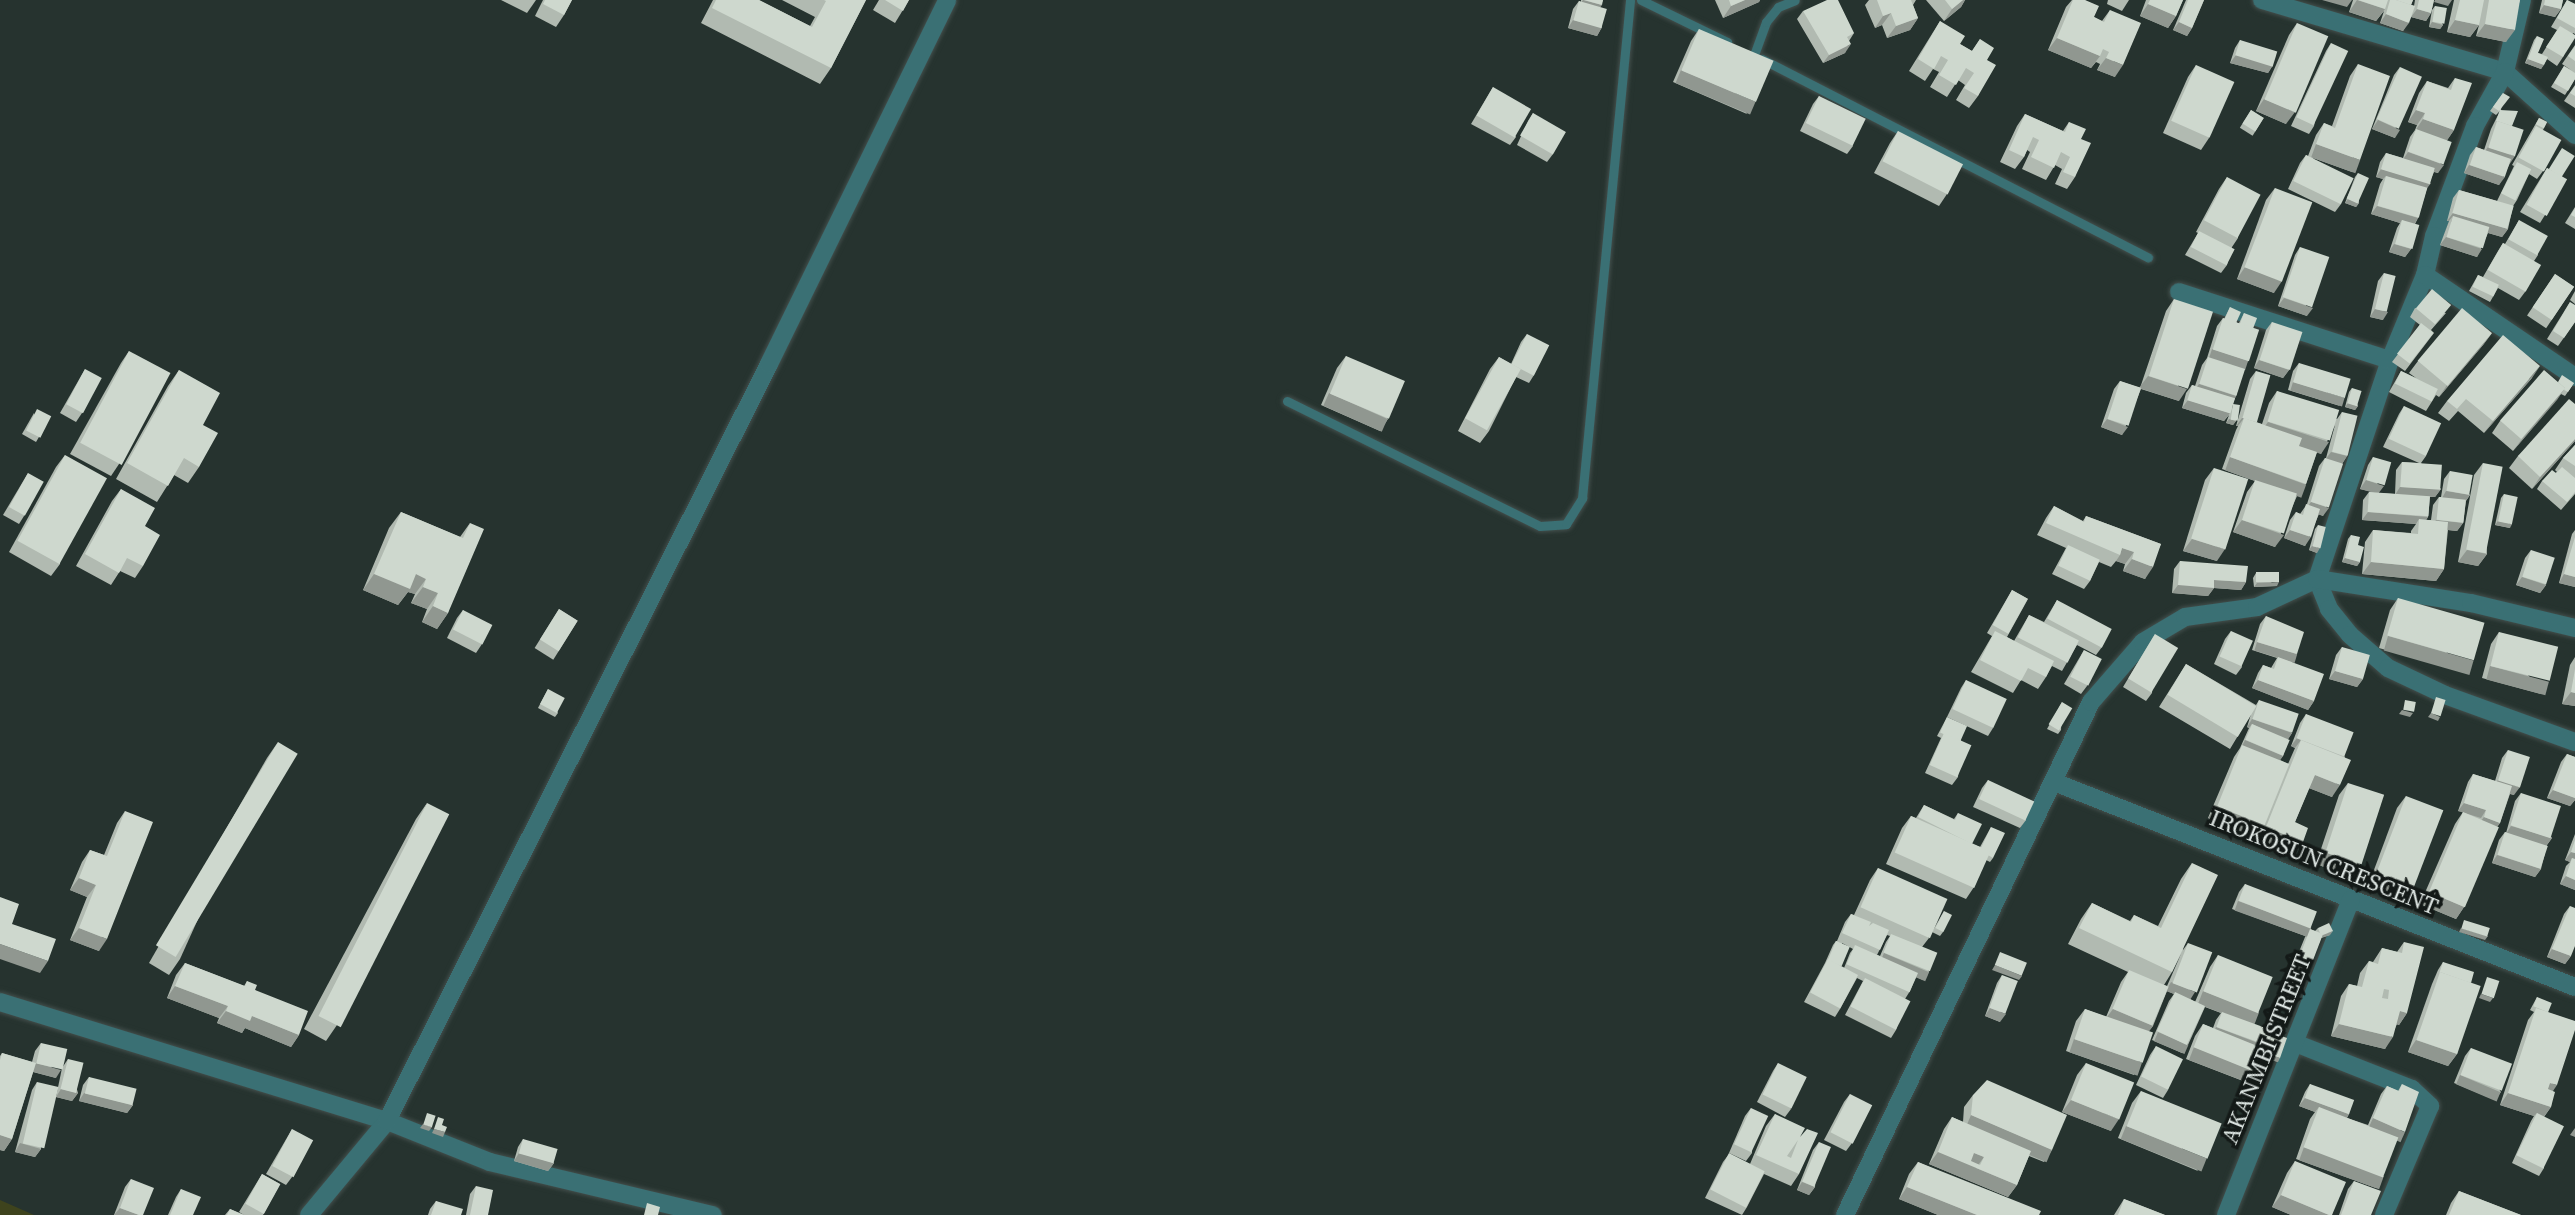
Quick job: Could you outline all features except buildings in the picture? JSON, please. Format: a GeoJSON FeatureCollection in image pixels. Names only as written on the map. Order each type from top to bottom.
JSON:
{"type":"FeatureCollection","features":[{"type":"Feature","properties":{"kind":"street"},"geometry":{"type":"LineString","coordinates":[[309,1215],[387,1121],[763,377],[947,0]]}},
{"type":"Feature","properties":{"kind":"street"},"geometry":{"type":"LineString","coordinates":[[2262,0],[2505,72],[2575,135]]}},
{"type":"Feature","properties":{"kind":"street"},"geometry":{"type":"LineString","coordinates":[[2522,0],[2505,72],[2475,126],[2434,236],[2426,275],[2390,360],[2317,579],[2329,609],[2350,635],[2388,668],[2445,695],[2575,742]]}},
{"type":"Feature","properties":{"kind":"street"},"geometry":{"type":"LineString","coordinates":[[2426,275],[2575,377]]}},
{"type":"Feature","properties":{"kind":"street"},"geometry":{"type":"LineString","coordinates":[[2179,292],[2390,360]]}},
{"type":"Feature","properties":{"kind":"street"},"geometry":{"type":"LineString","coordinates":[[1845,1215],[2091,702],[2143,642],[2185,617],[2257,607],[2317,579],[2471,603],[2575,628]]}},
{"type":"Feature","properties":{"kind":"street","name":"IROKOSUN CRESCENT"},"geometry":{"type":"LineString","coordinates":[[2054,782],[2575,987]]}},
{"type":"Feature","properties":{"kind":"street","name":"AKANMBI STREET"},"geometry":{"type":"LineString","coordinates":[[2226,1215],[2351,900]]}},
{"type":"Feature","properties":{"kind":"street"},"geometry":{"type":"LineString","coordinates":[[0,1002],[387,1121],[490,1162],[713,1215]]}},
{"type":"Feature","properties":{"kind":"street"},"geometry":{"type":"LineString","coordinates":[[2295,1043],[2412,1089],[2430,1107],[2384,1215]]}},
{"type":"Feature","properties":{"kind":"lane"},"geometry":{"type":"LineString","coordinates":[[1287,401],[1540,526],[1566,524],[1582,498],[1630,0]]}},
{"type":"Feature","properties":{"kind":"lane"},"geometry":{"type":"LineString","coordinates":[[1641,0],[2148,257]]}},
{"type":"Feature","properties":{"kind":"lane"},"geometry":{"type":"LineString","coordinates":[[1754,55],[1766,22],[1779,7],[1795,0]]}},
{"type":"Feature","properties":{"kind":"green space"},"geometry":{"type":"Polygon","coordinates":[[[0,1200],[34,1215],[0,1215],[0,1200]]]}}]}
